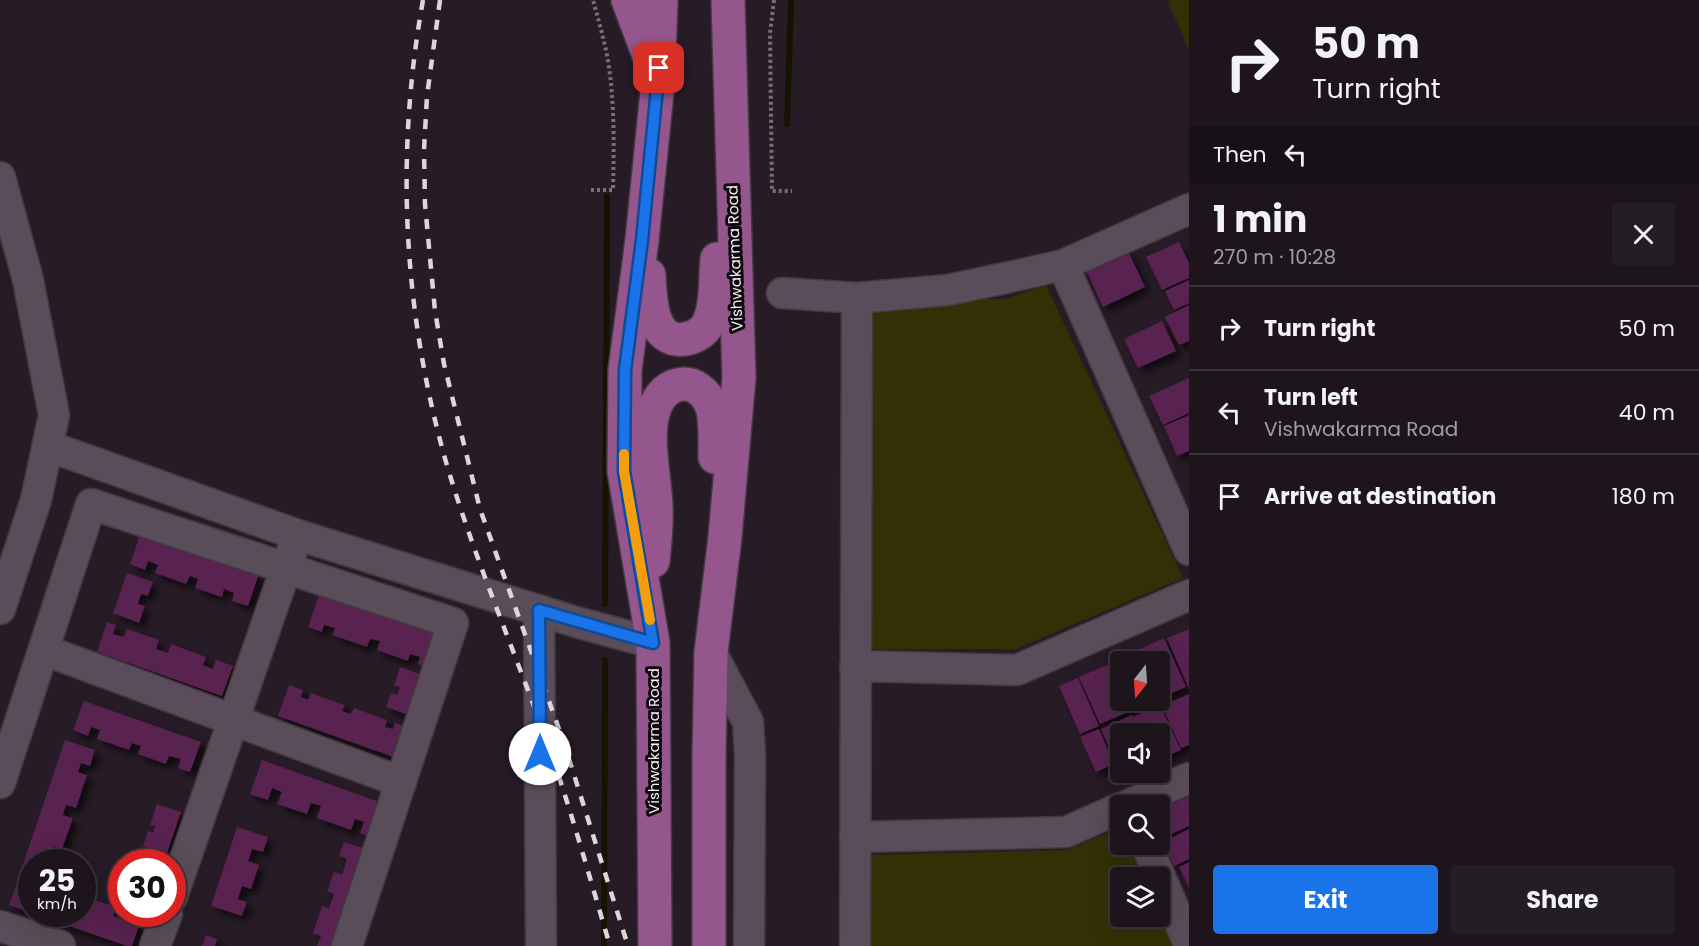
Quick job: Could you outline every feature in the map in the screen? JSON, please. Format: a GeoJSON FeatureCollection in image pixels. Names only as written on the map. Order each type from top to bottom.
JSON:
{"type":"FeatureCollection","features":[{"type":"Feature","properties":{"kind":"main road"},"geometry":{"type":"LineString","coordinates":[[628,0],[658,82]]}},
{"type":"Feature","properties":{"kind":"main road","name":"Vishwakarma Road"},"geometry":{"type":"LineString","coordinates":[[655,946],[651,629],[624,471],[625,370],[642,240],[658,82],[662,0]]}},
{"type":"Feature","properties":{"kind":"main road","name":"Vishwakarma Road"},"geometry":{"type":"LineString","coordinates":[[709,946],[711,652],[725,537],[739,378],[728,0]]}},
{"type":"Feature","properties":{"kind":"main road"},"geometry":{"type":"LineString","coordinates":[[730,57],[740,31],[745,0]]}},
{"type":"Feature","properties":{"kind":"main road"},"geometry":{"type":"LineString","coordinates":[[642,240],[648,265],[655,322],[665,336],[680,340],[693,338],[707,326],[714,306],[720,218],[732,160]]}},
{"type":"Feature","properties":{"kind":"main road"},"geometry":{"type":"LineString","coordinates":[[651,629],[656,507],[651,435],[653,412],[660,397],[673,386],[693,384],[705,393],[713,409],[714,478],[725,537]]}},
{"type":"Feature","properties":{"kind":"street"},"geometry":{"type":"LineString","coordinates":[[0,177],[28,280],[54,415],[36,500],[0,609]]}},
{"type":"Feature","properties":{"kind":"street"},"geometry":{"type":"LineString","coordinates":[[782,294],[857,298],[948,290],[1063,265],[1189,209]]}},
{"type":"Feature","properties":{"kind":"street"},"geometry":{"type":"LineString","coordinates":[[1063,265],[1189,550]]}},
{"type":"Feature","properties":{"kind":"street"},"geometry":{"type":"LineString","coordinates":[[855,946],[857,298]]}},
{"type":"Feature","properties":{"kind":"street"},"geometry":{"type":"LineString","coordinates":[[48,446],[298,535],[539,610],[651,629]]}},
{"type":"Feature","properties":{"kind":"street"},"geometry":{"type":"LineString","coordinates":[[0,783],[92,504],[453,623],[347,946]]}},
{"type":"Feature","properties":{"kind":"street"},"geometry":{"type":"LineString","coordinates":[[186,857],[298,535]]}},
{"type":"Feature","properties":{"kind":"street"},"geometry":{"type":"LineString","coordinates":[[855,666],[1017,670],[1189,595]]}},
{"type":"Feature","properties":{"kind":"street"},"geometry":{"type":"LineString","coordinates":[[539,610],[541,946]]}},
{"type":"Feature","properties":{"kind":"street"},"geometry":{"type":"LineString","coordinates":[[44,650],[401,782]]}},
{"type":"Feature","properties":{"kind":"street"},"geometry":{"type":"LineString","coordinates":[[711,652],[748,722],[750,755],[749,946]]}},
{"type":"Feature","properties":{"kind":"street"},"geometry":{"type":"LineString","coordinates":[[1151,795],[1189,778]]}},
{"type":"Feature","properties":{"kind":"street"},"geometry":{"type":"LineString","coordinates":[[855,837],[1066,832],[1110,813]]}},
{"type":"Feature","properties":{"kind":"street"},"geometry":{"type":"LineString","coordinates":[[1151,855],[1189,944]]}},
{"type":"Feature","properties":{"kind":"street"},"geometry":{"type":"LineString","coordinates":[[0,926],[60,946]]}},
{"type":"Feature","properties":{"kind":"street"},"geometry":{"type":"LineString","coordinates":[[155,946],[162,927]]}},
{"type":"Feature","properties":{"kind":"path"},"geometry":{"type":"LineString","coordinates":[[591,190],[613,190],[614,148],[613,108],[607,55],[593,0]]}},
{"type":"Feature","properties":{"kind":"path"},"geometry":{"type":"LineString","coordinates":[[774,0],[770,33],[772,191],[792,191]]}},
{"type":"Feature","properties":{"kind":"shaded area"},"geometry":{"type":"Polygon","coordinates":[[[1189,0],[1189,50],[1168,2],[1189,0]]]}},
{"type":"Feature","properties":{"kind":"shaded area"},"geometry":{"type":"Polygon","coordinates":[[[1046,285],[1183,578],[1016,649],[869,649],[871,299],[1005,299],[1046,285]]]}},
{"type":"Feature","properties":{"kind":"shaded area"},"geometry":{"type":"Polygon","coordinates":[[[1110,832],[1110,855],[1133,855],[1138,867],[1110,867],[1110,927],[1166,927],[1175,946],[868,946],[870,855],[1066,850],[1110,832]]]}},
{"type":"Feature","properties":{"kind":"building"},"geometry":{"type":"Polygon","coordinates":[[[1179,242],[1189,263],[1189,278],[1162,290],[1146,257],[1179,242]]]}},
{"type":"Feature","properties":{"kind":"building"},"geometry":{"type":"Polygon","coordinates":[[[1128,251],[1145,287],[1103,307],[1086,270],[1128,251]]]}},
{"type":"Feature","properties":{"kind":"building"},"geometry":{"type":"Polygon","coordinates":[[[1189,280],[1189,303],[1174,310],[1165,291],[1189,280]]]}},
{"type":"Feature","properties":{"kind":"building"},"geometry":{"type":"Polygon","coordinates":[[[1189,305],[1189,341],[1179,345],[1165,317],[1189,305]]]}},
{"type":"Feature","properties":{"kind":"building"},"geometry":{"type":"Polygon","coordinates":[[[1162,321],[1176,351],[1138,368],[1124,339],[1162,321]]]}},
{"type":"Feature","properties":{"kind":"building"},"geometry":{"type":"Polygon","coordinates":[[[1189,378],[1189,413],[1163,425],[1149,396],[1189,378]]]}},
{"type":"Feature","properties":{"kind":"building"},"geometry":{"type":"Polygon","coordinates":[[[1189,415],[1189,451],[1177,456],[1164,426],[1189,415]]]}},
{"type":"Feature","properties":{"kind":"building"},"geometry":{"type":"Polygon","coordinates":[[[141,532],[259,574],[248,606],[232,601],[234,593],[224,589],[222,597],[195,588],[198,579],[190,576],[186,584],[155,573],[158,565],[148,561],[145,570],[130,564],[141,532]]]}},
{"type":"Feature","properties":{"kind":"building"},"geometry":{"type":"Polygon","coordinates":[[[127,573],[153,582],[148,596],[141,594],[138,604],[145,606],[139,623],[113,613],[127,573]]]}},
{"type":"Feature","properties":{"kind":"building"},"geometry":{"type":"Polygon","coordinates":[[[319,595],[443,636],[432,669],[418,664],[420,657],[410,654],[408,661],[377,650],[380,641],[370,639],[367,647],[332,635],[335,628],[324,625],[322,632],[308,627],[319,595]]]}},
{"type":"Feature","properties":{"kind":"building"},"geometry":{"type":"Polygon","coordinates":[[[107,622],[116,625],[113,634],[124,637],[127,629],[159,640],[156,649],[168,653],[171,644],[206,657],[203,665],[213,669],[216,660],[233,666],[222,696],[97,652],[107,622]]]}},
{"type":"Feature","properties":{"kind":"building"},"geometry":{"type":"Polygon","coordinates":[[[1189,629],[1189,689],[1167,638],[1189,629]]]}},
{"type":"Feature","properties":{"kind":"building"},"geometry":{"type":"Polygon","coordinates":[[[1164,638],[1170,651],[1136,651],[1164,638]]]}},
{"type":"Feature","properties":{"kind":"building"},"geometry":{"type":"Polygon","coordinates":[[[1170,651],[1186,687],[1170,694],[1170,651]]]}},
{"type":"Feature","properties":{"kind":"building"},"geometry":{"type":"Polygon","coordinates":[[[1107,665],[1110,672],[1110,711],[1128,712],[1100,724],[1079,677],[1107,665]]]}},
{"type":"Feature","properties":{"kind":"building"},"geometry":{"type":"Polygon","coordinates":[[[400,667],[431,678],[417,718],[386,707],[391,693],[397,695],[400,687],[394,686],[400,667]]]}},
{"type":"Feature","properties":{"kind":"building"},"geometry":{"type":"Polygon","coordinates":[[[1078,678],[1099,726],[1080,734],[1059,686],[1078,678]]]}},
{"type":"Feature","properties":{"kind":"building"},"geometry":{"type":"Polygon","coordinates":[[[289,685],[303,690],[301,697],[308,700],[311,693],[345,705],[342,711],[351,714],[354,708],[387,720],[385,727],[393,729],[395,723],[413,729],[402,760],[278,716],[289,685]]]}},
{"type":"Feature","properties":{"kind":"building"},"geometry":{"type":"Polygon","coordinates":[[[1189,694],[1189,745],[1181,748],[1164,711],[1170,711],[1170,702],[1189,694]]]}},
{"type":"Feature","properties":{"kind":"building"},"geometry":{"type":"Polygon","coordinates":[[[84,701],[201,742],[190,772],[178,768],[181,759],[169,756],[166,764],[138,754],[141,746],[132,743],[129,750],[97,739],[100,730],[91,727],[88,736],[73,730],[84,701]]]}},
{"type":"Feature","properties":{"kind":"building"},"geometry":{"type":"Polygon","coordinates":[[[1146,711],[1163,711],[1168,723],[1136,723],[1133,717],[1146,711]]]}},
{"type":"Feature","properties":{"kind":"building"},"geometry":{"type":"Polygon","coordinates":[[[1132,715],[1135,723],[1114,723],[1132,715]]]}},
{"type":"Feature","properties":{"kind":"building"},"geometry":{"type":"Polygon","coordinates":[[[1110,725],[1110,750],[1101,729],[1110,725]]]}},
{"type":"Feature","properties":{"kind":"building"},"geometry":{"type":"Polygon","coordinates":[[[1170,726],[1181,750],[1170,755],[1170,726]]]}},
{"type":"Feature","properties":{"kind":"building"},"geometry":{"type":"Polygon","coordinates":[[[1099,729],[1110,755],[1110,766],[1096,772],[1080,737],[1099,729]]]}},
{"type":"Feature","properties":{"kind":"building"},"geometry":{"type":"Polygon","coordinates":[[[65,740],[95,750],[90,766],[81,763],[78,772],[87,775],[76,808],[66,805],[63,815],[73,818],[62,849],[54,846],[53,849],[28,849],[65,740]]]}},
{"type":"Feature","properties":{"kind":"building"},"geometry":{"type":"Polygon","coordinates":[[[262,760],[388,805],[375,839],[360,833],[364,822],[355,819],[351,830],[317,818],[321,806],[311,803],[307,814],[277,804],[282,792],[272,788],[268,800],[250,794],[262,760]]]}},
{"type":"Feature","properties":{"kind":"building"},"geometry":{"type":"Polygon","coordinates":[[[1189,796],[1189,826],[1170,834],[1170,805],[1189,796]]]}},
{"type":"Feature","properties":{"kind":"building"},"geometry":{"type":"Polygon","coordinates":[[[157,804],[181,812],[168,849],[146,849],[147,847],[143,846],[148,831],[153,833],[155,826],[150,825],[157,804]]]}},
{"type":"Feature","properties":{"kind":"building"},"geometry":{"type":"Polygon","coordinates":[[[237,827],[268,837],[263,852],[252,849],[248,861],[259,865],[251,889],[242,886],[238,899],[247,902],[242,916],[211,906],[237,827]]]}},
{"type":"Feature","properties":{"kind":"building"},"geometry":{"type":"Polygon","coordinates":[[[1189,829],[1189,859],[1174,866],[1169,855],[1170,838],[1189,829]]]}},
{"type":"Feature","properties":{"kind":"building"},"geometry":{"type":"Polygon","coordinates":[[[344,842],[370,850],[338,946],[317,946],[321,936],[313,933],[322,906],[329,908],[334,894],[327,891],[334,872],[342,875],[347,859],[339,856],[344,842]]]}},
{"type":"Feature","properties":{"kind":"building"},"geometry":{"type":"Polygon","coordinates":[[[1189,862],[1189,888],[1179,867],[1189,862]]]}},
{"type":"Feature","properties":{"kind":"building"},"geometry":{"type":"Polygon","coordinates":[[[18,880],[18,908],[9,905],[18,880]]]}},
{"type":"Feature","properties":{"kind":"building"},"geometry":{"type":"Polygon","coordinates":[[[96,901],[108,904],[108,927],[139,927],[132,946],[72,927],[96,927],[96,901]]]}},
{"type":"Feature","properties":{"kind":"building"},"geometry":{"type":"Polygon","coordinates":[[[206,935],[217,939],[215,946],[202,946],[206,935]]]}},
{"type":"Feature","properties":{"kind":"waterway"},"geometry":{"type":"LineString","coordinates":[[787,124],[791,0]]}},
{"type":"Feature","properties":{"kind":"waterway"},"geometry":{"type":"LineString","coordinates":[[605,604],[607,196]]}},
{"type":"Feature","properties":{"kind":"waterway"},"geometry":{"type":"LineString","coordinates":[[604,946],[605,660]]}},
{"type":"Feature","properties":{"kind":"railway"},"geometry":{"type":"LineString","coordinates":[[423,0],[414,58],[407,174],[412,290],[420,348],[432,405],[457,499],[551,753],[610,946]]}},
{"type":"Feature","properties":{"kind":"railway"},"geometry":{"type":"LineString","coordinates":[[440,0],[427,96],[424,150],[425,204],[435,311],[444,364],[480,509],[564,743],[628,946]]}},
{"type":"Feature","properties":{"kind":"slow traffic"},"geometry":{"type":"LineString","coordinates":[[624,454],[624,471],[650,620]]}},
{"type":"Feature","properties":{"kind":"route"},"geometry":{"type":"LineString","coordinates":[[540,754],[539,610],[653,643],[624,471],[625,370],[642,240],[659,68]]}}]}
